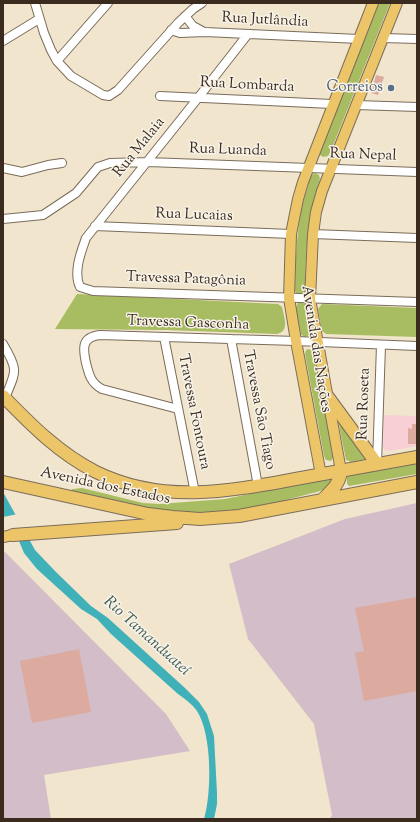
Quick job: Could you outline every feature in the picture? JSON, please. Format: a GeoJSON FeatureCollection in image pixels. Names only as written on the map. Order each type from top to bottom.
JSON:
{"type":"FeatureCollection","features":[{"type":"Feature","properties":{"kind":"highway","name":"Avenida dos Estados"},"geometry":{"type":"LineString","coordinates":[[4,397],[34,428],[82,464],[96,472],[116,480],[143,488],[195,493],[232,491],[417,457]]}},
{"type":"Feature","properties":{"kind":"highway"},"geometry":{"type":"LineString","coordinates":[[328,397],[377,464]]}},
{"type":"Feature","properties":{"kind":"highway"},"geometry":{"type":"LineString","coordinates":[[322,500],[338,484],[341,477],[341,471]]}},
{"type":"Feature","properties":{"kind":"highway","name":"Avenida dos Estados"},"geometry":{"type":"LineString","coordinates":[[3,482],[148,514],[200,519]]}},
{"type":"Feature","properties":{"kind":"highway"},"geometry":{"type":"LineString","coordinates":[[8,536],[173,523],[234,516],[417,482]]}},
{"type":"Feature","properties":{"kind":"main road","name":"Avenida das Nações"},"geometry":{"type":"LineString","coordinates":[[321,474],[289,298],[291,234],[298,199],[308,168],[373,3]]}},
{"type":"Feature","properties":{"kind":"main road","name":"Avenida das Nações"},"geometry":{"type":"LineString","coordinates":[[341,471],[310,299],[313,234],[318,202],[330,169],[397,3]]}},
{"type":"Feature","properties":{"kind":"street"},"geometry":{"type":"LineString","coordinates":[[35,3],[39,19],[57,61],[71,76],[107,96],[114,94],[170,30],[202,3]]}},
{"type":"Feature","properties":{"kind":"street"},"geometry":{"type":"LineString","coordinates":[[57,61],[108,3]]}},
{"type":"Feature","properties":{"kind":"street"},"geometry":{"type":"LineString","coordinates":[[185,16],[193,26],[204,32]]}},
{"type":"Feature","properties":{"kind":"street"},"geometry":{"type":"LineString","coordinates":[[3,41],[39,19]]}},
{"type":"Feature","properties":{"kind":"street","name":"Rua Jutlândia"},"geometry":{"type":"LineString","coordinates":[[170,30],[180,33],[204,32],[358,39]]}},
{"type":"Feature","properties":{"kind":"street","name":"Rua Malaia"},"geometry":{"type":"LineString","coordinates":[[82,288],[79,284],[77,276],[86,238],[148,162],[248,34]]}},
{"type":"Feature","properties":{"kind":"street"},"geometry":{"type":"LineString","coordinates":[[383,38],[417,39]]}},
{"type":"Feature","properties":{"kind":"street","name":"Rua Lombarda"},"geometry":{"type":"LineString","coordinates":[[160,96],[332,104]]}},
{"type":"Feature","properties":{"kind":"street"},"geometry":{"type":"LineString","coordinates":[[356,104],[417,107]]}},
{"type":"Feature","properties":{"kind":"street","name":"Rua Luanda"},"geometry":{"type":"LineString","coordinates":[[3,219],[43,215],[76,193],[98,167],[110,163],[148,162],[308,168]]}},
{"type":"Feature","properties":{"kind":"street"},"geometry":{"type":"LineString","coordinates":[[3,168],[22,172],[48,164],[62,163]]}},
{"type":"Feature","properties":{"kind":"street","name":"Rua Nepal"},"geometry":{"type":"LineString","coordinates":[[308,168],[417,172]]}},
{"type":"Feature","properties":{"kind":"street","name":"Rua Lucaias"},"geometry":{"type":"LineString","coordinates":[[95,226],[291,234]]}},
{"type":"Feature","properties":{"kind":"street"},"geometry":{"type":"LineString","coordinates":[[313,234],[417,238]]}},
{"type":"Feature","properties":{"kind":"street","name":"Travessa Patagônia"},"geometry":{"type":"LineString","coordinates":[[82,288],[93,291],[417,302]]}},
{"type":"Feature","properties":{"kind":"street","name":"Travessa Gasconha"},"geometry":{"type":"LineString","coordinates":[[178,409],[102,390],[91,380],[83,352],[83,346],[89,338],[96,336],[296,340],[417,346]]}},
{"type":"Feature","properties":{"kind":"street","name":"Travessa Fontoura"},"geometry":{"type":"LineString","coordinates":[[164,337],[195,493]]}},
{"type":"Feature","properties":{"kind":"street","name":"Travessa São Tiago"},"geometry":{"type":"LineString","coordinates":[[231,339],[258,486]]}},
{"type":"Feature","properties":{"kind":"street"},"geometry":{"type":"LineString","coordinates":[[3,344],[15,369],[15,375],[4,397]]}},
{"type":"Feature","properties":{"kind":"street","name":"Rua Roseta"},"geometry":{"type":"LineString","coordinates":[[377,464],[381,345]]}},
{"type":"Feature","properties":{"kind":"shaded area"},"geometry":{"type":"Polygon","coordinates":[[[384,415],[417,416],[417,446],[390,451],[385,450],[383,447],[384,415]]]}},
{"type":"Feature","properties":{"kind":"shaded area"},"geometry":{"type":"Polygon","coordinates":[[[417,503],[417,819],[330,819],[332,815],[314,724],[248,639],[229,564],[345,519],[417,503]]]}},
{"type":"Feature","properties":{"kind":"shaded area"},"geometry":{"type":"Polygon","coordinates":[[[3,550],[166,714],[190,751],[44,775],[51,819],[3,819],[3,550]]]}},
{"type":"Feature","properties":{"kind":"green space"},"geometry":{"type":"Polygon","coordinates":[[[379,3],[390,3],[330,153],[328,156],[323,157],[320,155],[320,151],[379,3]]]}},
{"type":"Feature","properties":{"kind":"green space"},"geometry":{"type":"Polygon","coordinates":[[[315,173],[319,175],[320,179],[312,207],[310,221],[305,291],[303,294],[298,295],[295,291],[296,251],[299,225],[309,180],[315,173]]]}},
{"type":"Feature","properties":{"kind":"green space"},"geometry":{"type":"Polygon","coordinates":[[[77,294],[278,304],[282,307],[285,327],[284,330],[277,334],[166,330],[55,329],[77,294]]]}},
{"type":"Feature","properties":{"kind":"green space"},"geometry":{"type":"Polygon","coordinates":[[[298,302],[305,304],[311,332],[308,336],[304,337],[301,334],[296,308],[298,302]]]}},
{"type":"Feature","properties":{"kind":"green space"},"geometry":{"type":"Polygon","coordinates":[[[322,304],[417,308],[417,337],[326,334],[322,331],[318,309],[322,304]]]}},
{"type":"Feature","properties":{"kind":"green space"},"geometry":{"type":"Polygon","coordinates":[[[309,349],[314,352],[334,455],[331,461],[326,460],[324,456],[305,354],[306,350],[309,349]]]}},
{"type":"Feature","properties":{"kind":"green space"},"geometry":{"type":"Polygon","coordinates":[[[340,424],[342,424],[367,459],[351,462],[346,460],[340,424]]]}},
{"type":"Feature","properties":{"kind":"green space"},"geometry":{"type":"Polygon","coordinates":[[[417,462],[417,474],[349,486],[347,484],[347,476],[417,462]]]}},
{"type":"Feature","properties":{"kind":"green space"},"geometry":{"type":"Polygon","coordinates":[[[333,477],[333,481],[325,489],[317,492],[234,512],[207,514],[172,512],[120,503],[69,491],[82,488],[143,503],[159,504],[225,499],[333,477]]]}},
{"type":"Feature","properties":{"kind":"water"},"geometry":{"type":"Polygon","coordinates":[[[3,492],[35,550],[91,606],[108,618],[185,688],[199,702],[207,714],[214,736],[217,804],[214,819],[204,819],[207,808],[209,779],[208,748],[206,734],[197,711],[191,704],[111,634],[97,619],[81,609],[37,569],[24,553],[19,541],[3,516],[3,492]]]}},
{"type":"Feature","properties":{"kind":"pier"},"geometry":{"type":"Polygon","coordinates":[[[18,514],[31,538],[16,539],[3,519],[3,517],[18,514]]]}},
{"type":"Feature","properties":{"kind":"building"},"geometry":{"type":"Polygon","coordinates":[[[376,75],[384,77],[378,95],[371,93],[376,75]]]}},
{"type":"Feature","properties":{"kind":"building"},"geometry":{"type":"Polygon","coordinates":[[[412,424],[417,424],[417,444],[408,444],[408,428],[412,429],[412,424]]]}},
{"type":"Feature","properties":{"kind":"building"},"geometry":{"type":"Polygon","coordinates":[[[417,597],[417,691],[364,701],[355,653],[364,651],[355,608],[417,597]]]}},
{"type":"Feature","properties":{"kind":"building"},"geometry":{"type":"Polygon","coordinates":[[[79,649],[91,712],[32,723],[20,661],[79,649]]]}},
{"type":"Feature","properties":{"kind":"place","name":"Correios"},"geometry":{"type":"Point","coordinates":[391,88]}},
{"type":"Feature","properties":{"kind":"water label","name":"Rio Tamanduateí"},"geometry":{"type":"Point","coordinates":[146,637]}}]}
